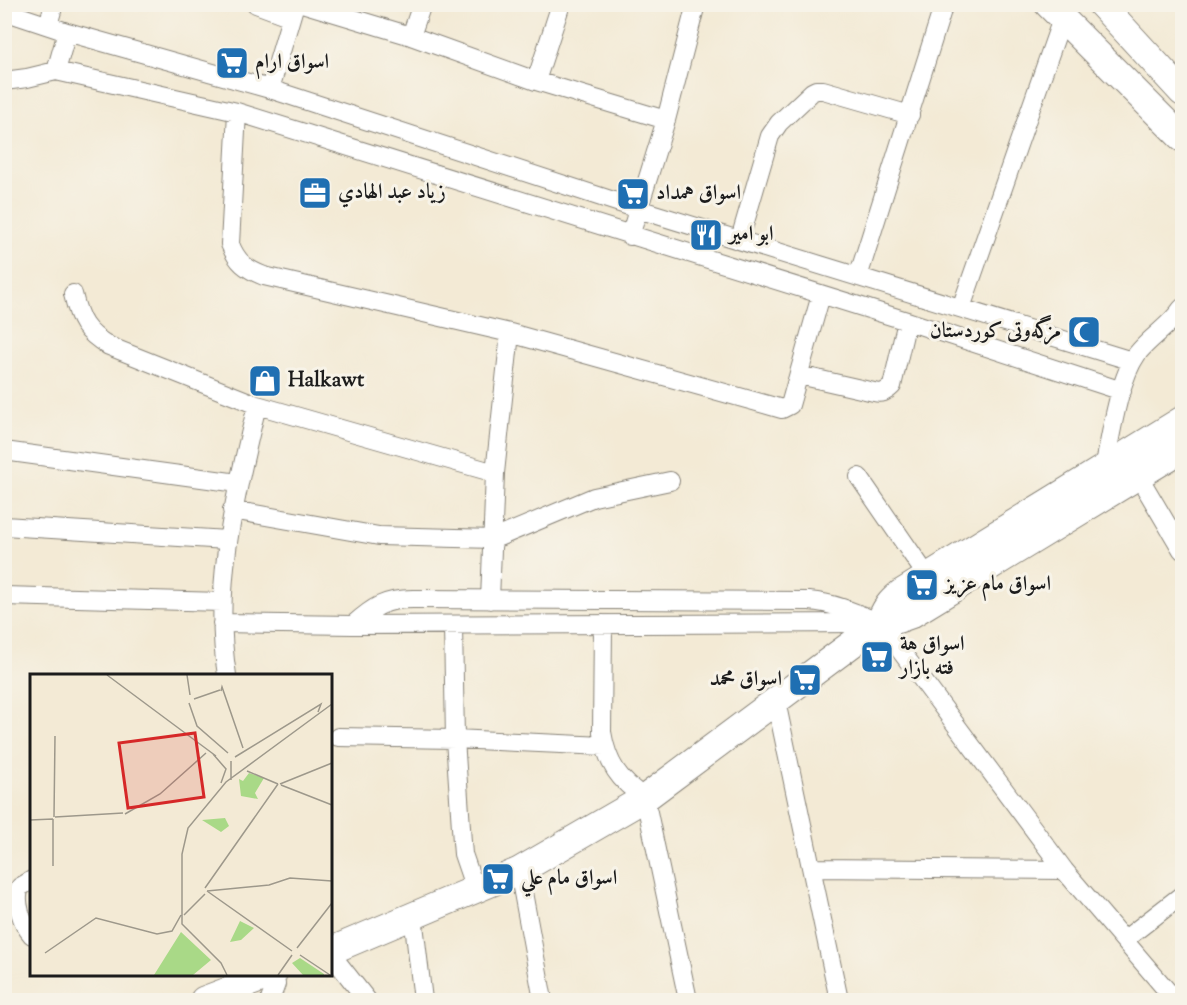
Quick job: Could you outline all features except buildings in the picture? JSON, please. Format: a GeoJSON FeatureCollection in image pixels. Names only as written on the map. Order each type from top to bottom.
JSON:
{"type":"FeatureCollection","features":[{"type":"Feature","properties":{"kind":"street"},"geometry":{"type":"LineString","coordinates":[[48,25],[54,4]]}},
{"type":"Feature","properties":{"kind":"street"},"geometry":{"type":"LineString","coordinates":[[256,4],[293,11],[270,89]]}},
{"type":"Feature","properties":{"kind":"street"},"geometry":{"type":"LineString","coordinates":[[305,4],[411,36],[536,81],[666,120]]}},
{"type":"Feature","properties":{"kind":"street"},"geometry":{"type":"LineString","coordinates":[[411,36],[422,4]]}},
{"type":"Feature","properties":{"kind":"street"},"geometry":{"type":"LineString","coordinates":[[536,81],[561,4]]}},
{"type":"Feature","properties":{"kind":"street"},"geometry":{"type":"LineString","coordinates":[[630,236],[666,120],[696,4]]}},
{"type":"Feature","properties":{"kind":"street"},"geometry":{"type":"LineString","coordinates":[[858,278],[944,4]]}},
{"type":"Feature","properties":{"kind":"street"},"geometry":{"type":"LineString","coordinates":[[1101,4],[1182,92]]}},
{"type":"Feature","properties":{"kind":"street"},"geometry":{"type":"LineString","coordinates":[[4,11],[67,32],[270,89],[638,209],[1132,361]]}},
{"type":"Feature","properties":{"kind":"street"},"geometry":{"type":"LineString","coordinates":[[961,308],[1055,12],[1182,138]]}},
{"type":"Feature","properties":{"kind":"street"},"geometry":{"type":"LineString","coordinates":[[56,70],[67,32]]}},
{"type":"Feature","properties":{"kind":"street"},"geometry":{"type":"LineString","coordinates":[[4,81],[27,78],[56,70],[237,112],[907,321],[1122,391]]}},
{"type":"Feature","properties":{"kind":"street"},"geometry":{"type":"LineString","coordinates":[[740,239],[770,135],[779,123],[812,92],[823,90],[910,115]]}},
{"type":"Feature","properties":{"kind":"street"},"geometry":{"type":"LineString","coordinates":[[237,112],[230,244],[236,259],[248,270],[264,276],[510,333],[782,409],[790,405],[821,295]]}},
{"type":"Feature","properties":{"kind":"street"},"geometry":{"type":"LineString","coordinates":[[73,294],[77,312],[85,328],[94,338],[128,353],[257,405],[495,473]]}},
{"type":"Feature","properties":{"kind":"street"},"geometry":{"type":"LineString","coordinates":[[1104,469],[1122,391],[1132,361],[1139,351],[1163,331],[1182,308]]}},
{"type":"Feature","properties":{"kind":"street"},"geometry":{"type":"LineString","coordinates":[[799,375],[874,392],[887,391],[892,386],[907,321]]}},
{"type":"Feature","properties":{"kind":"street"},"geometry":{"type":"LineString","coordinates":[[490,600],[495,473],[510,333]]}},
{"type":"Feature","properties":{"kind":"street"},"geometry":{"type":"LineString","coordinates":[[227,674],[222,602],[227,540],[257,405]]}},
{"type":"Feature","properties":{"kind":"street"},"geometry":{"type":"LineString","coordinates":[[332,951],[519,872],[645,798],[880,623],[890,601],[1182,420]]}},
{"type":"Feature","properties":{"kind":"street"},"geometry":{"type":"LineString","coordinates":[[222,623],[453,625],[880,623],[893,621],[910,615],[1182,449]]}},
{"type":"Feature","properties":{"kind":"street"},"geometry":{"type":"LineString","coordinates":[[4,451],[238,483]]}},
{"type":"Feature","properties":{"kind":"street"},"geometry":{"type":"LineString","coordinates":[[859,477],[927,576]]}},
{"type":"Feature","properties":{"kind":"street"},"geometry":{"type":"LineString","coordinates":[[1139,477],[1182,549]]}},
{"type":"Feature","properties":{"kind":"street"},"geometry":{"type":"LineString","coordinates":[[232,510],[379,536],[494,539],[594,497],[670,481]]}},
{"type":"Feature","properties":{"kind":"street"},"geometry":{"type":"LineString","coordinates":[[4,526],[227,540]]}},
{"type":"Feature","properties":{"kind":"street"},"geometry":{"type":"LineString","coordinates":[[4,596],[222,602]]}},
{"type":"Feature","properties":{"kind":"street"},"geometry":{"type":"LineString","coordinates":[[353,625],[370,610],[397,599],[827,602],[880,623],[1064,870],[1175,1000]]}},
{"type":"Feature","properties":{"kind":"street"},"geometry":{"type":"LineString","coordinates":[[560,600],[560,624]]}},
{"type":"Feature","properties":{"kind":"street"},"geometry":{"type":"LineString","coordinates":[[603,624],[602,732],[604,746],[616,771],[628,788],[645,798],[688,1000]]}},
{"type":"Feature","properties":{"kind":"street"},"geometry":{"type":"LineString","coordinates":[[453,625],[455,739],[463,848],[475,889]]}},
{"type":"Feature","properties":{"kind":"street"},"geometry":{"type":"LineString","coordinates":[[776,701],[839,1000]]}},
{"type":"Feature","properties":{"kind":"street"},"geometry":{"type":"LineString","coordinates":[[338,737],[455,739],[604,746]]}},
{"type":"Feature","properties":{"kind":"street"},"geometry":{"type":"LineString","coordinates":[[812,868],[1064,870]]}},
{"type":"Feature","properties":{"kind":"street"},"geometry":{"type":"LineString","coordinates":[[519,872],[543,1000]]}},
{"type":"Feature","properties":{"kind":"street"},"geometry":{"type":"LineString","coordinates":[[30,881],[20,887],[17,895],[22,919],[30,932]]}},
{"type":"Feature","properties":{"kind":"street"},"geometry":{"type":"LineString","coordinates":[[1124,940],[1182,895]]}},
{"type":"Feature","properties":{"kind":"street"},"geometry":{"type":"LineString","coordinates":[[413,916],[423,1000]]}},
{"type":"Feature","properties":{"kind":"street"},"geometry":{"type":"LineString","coordinates":[[332,955],[367,1000]]}},
{"type":"Feature","properties":{"kind":"street"},"geometry":{"type":"LineString","coordinates":[[204,1000],[243,993],[272,975]]}},
{"type":"Feature","properties":{"kind":"street"},"geometry":{"type":"LineString","coordinates":[[270,1000],[276,984],[274,975]]}},
{"type":"Feature","properties":{"kind":"place","name":"اسواق ارام"},"geometry":{"type":"Point","coordinates":[232,63]}},
{"type":"Feature","properties":{"kind":"place","name":"زياد عبد الهادي"},"geometry":{"type":"Point","coordinates":[315,193]}},
{"type":"Feature","properties":{"kind":"place","name":"اسواق همداد"},"geometry":{"type":"Point","coordinates":[633,194]}},
{"type":"Feature","properties":{"kind":"place","name":"ابو امير"},"geometry":{"type":"Point","coordinates":[706,235]}},
{"type":"Feature","properties":{"kind":"place","name":"مزگەوتی کوردستان"},"geometry":{"type":"Point","coordinates":[1084,332]}},
{"type":"Feature","properties":{"kind":"place","name":"Halkawt"},"geometry":{"type":"Point","coordinates":[265,381]}},
{"type":"Feature","properties":{"kind":"place","name":"اسواق مام عزيز"},"geometry":{"type":"Point","coordinates":[922,585]}},
{"type":"Feature","properties":{"kind":"place","name":"اسواق هة فته بازار"},"geometry":{"type":"Point","coordinates":[877,657]}},
{"type":"Feature","properties":{"kind":"place","name":"اسواق محمد"},"geometry":{"type":"Point","coordinates":[805,680]}},
{"type":"Feature","properties":{"kind":"place","name":"اسواق مام علي"},"geometry":{"type":"Point","coordinates":[498,879]}}]}
